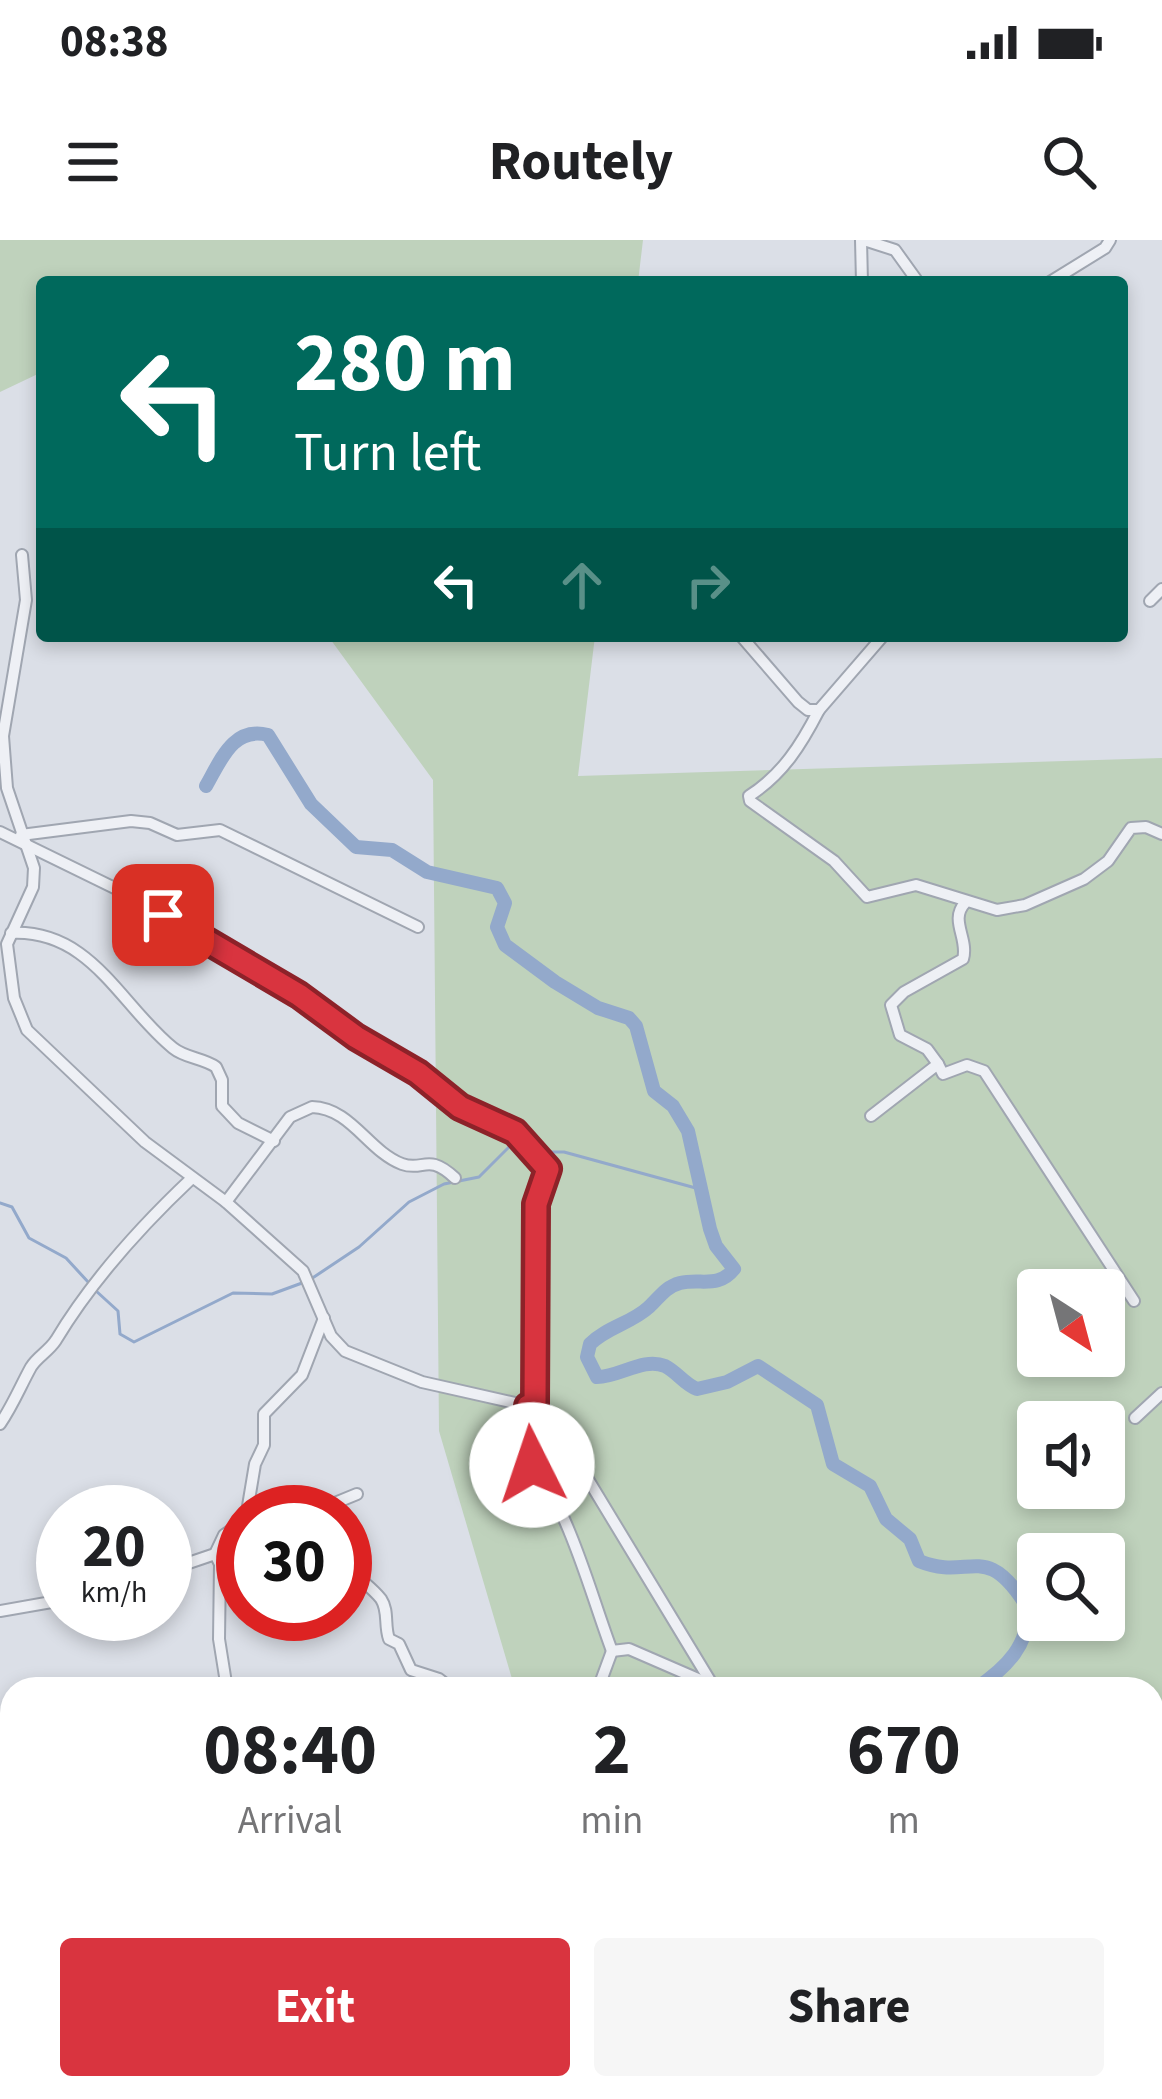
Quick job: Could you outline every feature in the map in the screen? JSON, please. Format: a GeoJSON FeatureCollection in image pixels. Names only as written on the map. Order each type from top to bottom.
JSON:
{"type":"FeatureCollection","features":[{"type":"Feature","properties":{"kind":"street"},"geometry":{"type":"LineString","coordinates":[[862,276],[862,240],[895,250],[914,276]]}},
{"type":"Feature","properties":{"kind":"street"},"geometry":{"type":"LineString","coordinates":[[1060,276],[1110,240]]}},
{"type":"Feature","properties":{"kind":"street"},"geometry":{"type":"LineString","coordinates":[[22,555],[26,600],[3,736],[7,788],[34,868],[34,887],[6,941],[14,998],[37,1043],[303,1271],[331,1336],[345,1351],[422,1382],[531,1406],[552,1418],[707,1677]]}},
{"type":"Feature","properties":{"kind":"street"},"geometry":{"type":"LineString","coordinates":[[1150,601],[1162,589]]}},
{"type":"Feature","properties":{"kind":"street"},"geometry":{"type":"LineString","coordinates":[[746,642],[798,701],[808,710],[818,710]]}},
{"type":"Feature","properties":{"kind":"street"},"geometry":{"type":"LineString","coordinates":[[878,642],[818,710],[800,748],[766,785],[749,796],[834,862],[867,897],[916,886],[997,910],[1025,905],[1084,879],[1108,861],[1131,828],[1146,826],[1162,834]]}},
{"type":"Feature","properties":{"kind":"street"},"geometry":{"type":"LineString","coordinates":[[24,841],[131,821],[150,823],[177,835],[220,830],[418,927]]}},
{"type":"Feature","properties":{"kind":"street"},"geometry":{"type":"LineString","coordinates":[[0,832],[135,898],[299,995],[356,1037],[418,1073],[460,1107],[515,1132],[534,1149],[548,1169],[536,1204],[531,1406],[526,1434],[532,1465],[563,1516],[612,1652],[603,1677]]}},
{"type":"Feature","properties":{"kind":"street"},"geometry":{"type":"LineString","coordinates":[[965,903],[958,919],[963,958],[904,992],[892,1005],[900,1035],[928,1049],[943,1074],[968,1065],[984,1071],[1134,1301]]}},
{"type":"Feature","properties":{"kind":"street"},"geometry":{"type":"LineString","coordinates":[[6,941],[40,932],[59,939],[136,1005],[177,1052],[216,1067],[222,1080],[222,1106],[238,1123],[274,1141]]}},
{"type":"Feature","properties":{"kind":"street"},"geometry":{"type":"LineString","coordinates":[[871,1116],[938,1064]]}},
{"type":"Feature","properties":{"kind":"street"},"geometry":{"type":"LineString","coordinates":[[226,1202],[297,1111],[320,1107],[345,1119],[399,1163],[437,1163],[455,1178]]}},
{"type":"Feature","properties":{"kind":"street"},"geometry":{"type":"LineString","coordinates":[[0,1424],[32,1366],[56,1340],[71,1311],[91,1293],[122,1248],[192,1178]]}},
{"type":"Feature","properties":{"kind":"street"},"geometry":{"type":"LineString","coordinates":[[252,1485],[264,1445],[264,1414],[302,1375],[324,1318]]}},
{"type":"Feature","properties":{"kind":"street"},"geometry":{"type":"LineString","coordinates":[[1135,1418],[1162,1393]]}},
{"type":"Feature","properties":{"kind":"street"},"geometry":{"type":"LineString","coordinates":[[192,1561],[215,1554],[220,1564],[219,1639],[225,1677]]}},
{"type":"Feature","properties":{"kind":"street"},"geometry":{"type":"LineString","coordinates":[[372,1591],[386,1612],[388,1639],[399,1644],[411,1670],[436,1677]]}},
{"type":"Feature","properties":{"kind":"street"},"geometry":{"type":"LineString","coordinates":[[0,1611],[36,1605]]}},
{"type":"Feature","properties":{"kind":"street"},"geometry":{"type":"LineString","coordinates":[[612,1652],[629,1648],[691,1677]]}},
{"type":"Feature","properties":{"kind":"green space"},"geometry":{"type":"Polygon","coordinates":[[[0,240],[643,240],[639,276],[36,276],[36,375],[0,392],[0,240]]]}},
{"type":"Feature","properties":{"kind":"green space"},"geometry":{"type":"Polygon","coordinates":[[[332,642],[594,642],[578,776],[1162,758],[1162,1677],[511,1677],[439,1431],[433,780],[332,642]]]}},
{"type":"Feature","properties":{"kind":"waterway"},"geometry":{"type":"LineString","coordinates":[[206,786],[237,740],[268,735],[311,804],[356,847],[392,850],[427,872],[497,888],[505,903],[497,927],[505,945],[598,1008],[629,1018],[636,1026],[654,1091],[673,1106],[688,1131],[710,1229],[716,1246],[734,1269],[715,1281],[675,1285],[642,1312],[597,1338],[587,1357],[597,1377],[657,1364],[697,1389],[727,1382],[758,1366],[817,1405],[833,1464],[870,1486],[886,1519],[910,1539],[919,1561],[987,1568],[999,1573],[1026,1605],[1021,1643],[992,1677]]}},
{"type":"Feature","properties":{"kind":"waterway"},"geometry":{"type":"LineString","coordinates":[[311,1279],[359,1247],[409,1202],[444,1184],[479,1177],[514,1142],[523,1146]]}},
{"type":"Feature","properties":{"kind":"waterway"},"geometry":{"type":"LineString","coordinates":[[537,1152],[564,1152],[703,1190]]}},
{"type":"Feature","properties":{"kind":"waterway"},"geometry":{"type":"LineString","coordinates":[[0,1203],[12,1207],[29,1238],[66,1258],[89,1283]]}},
{"type":"Feature","properties":{"kind":"waterway"},"geometry":{"type":"LineString","coordinates":[[95,1290],[118,1311],[120,1334],[134,1342],[233,1293],[272,1294],[302,1283]]}},
{"type":"Feature","properties":{"kind":"route"},"geometry":{"type":"LineString","coordinates":[[163,915],[299,995],[356,1037],[418,1073],[460,1107],[515,1132],[548,1169],[536,1204],[532,1270],[535,1406],[528,1406],[526,1434],[532,1465]]}}]}
